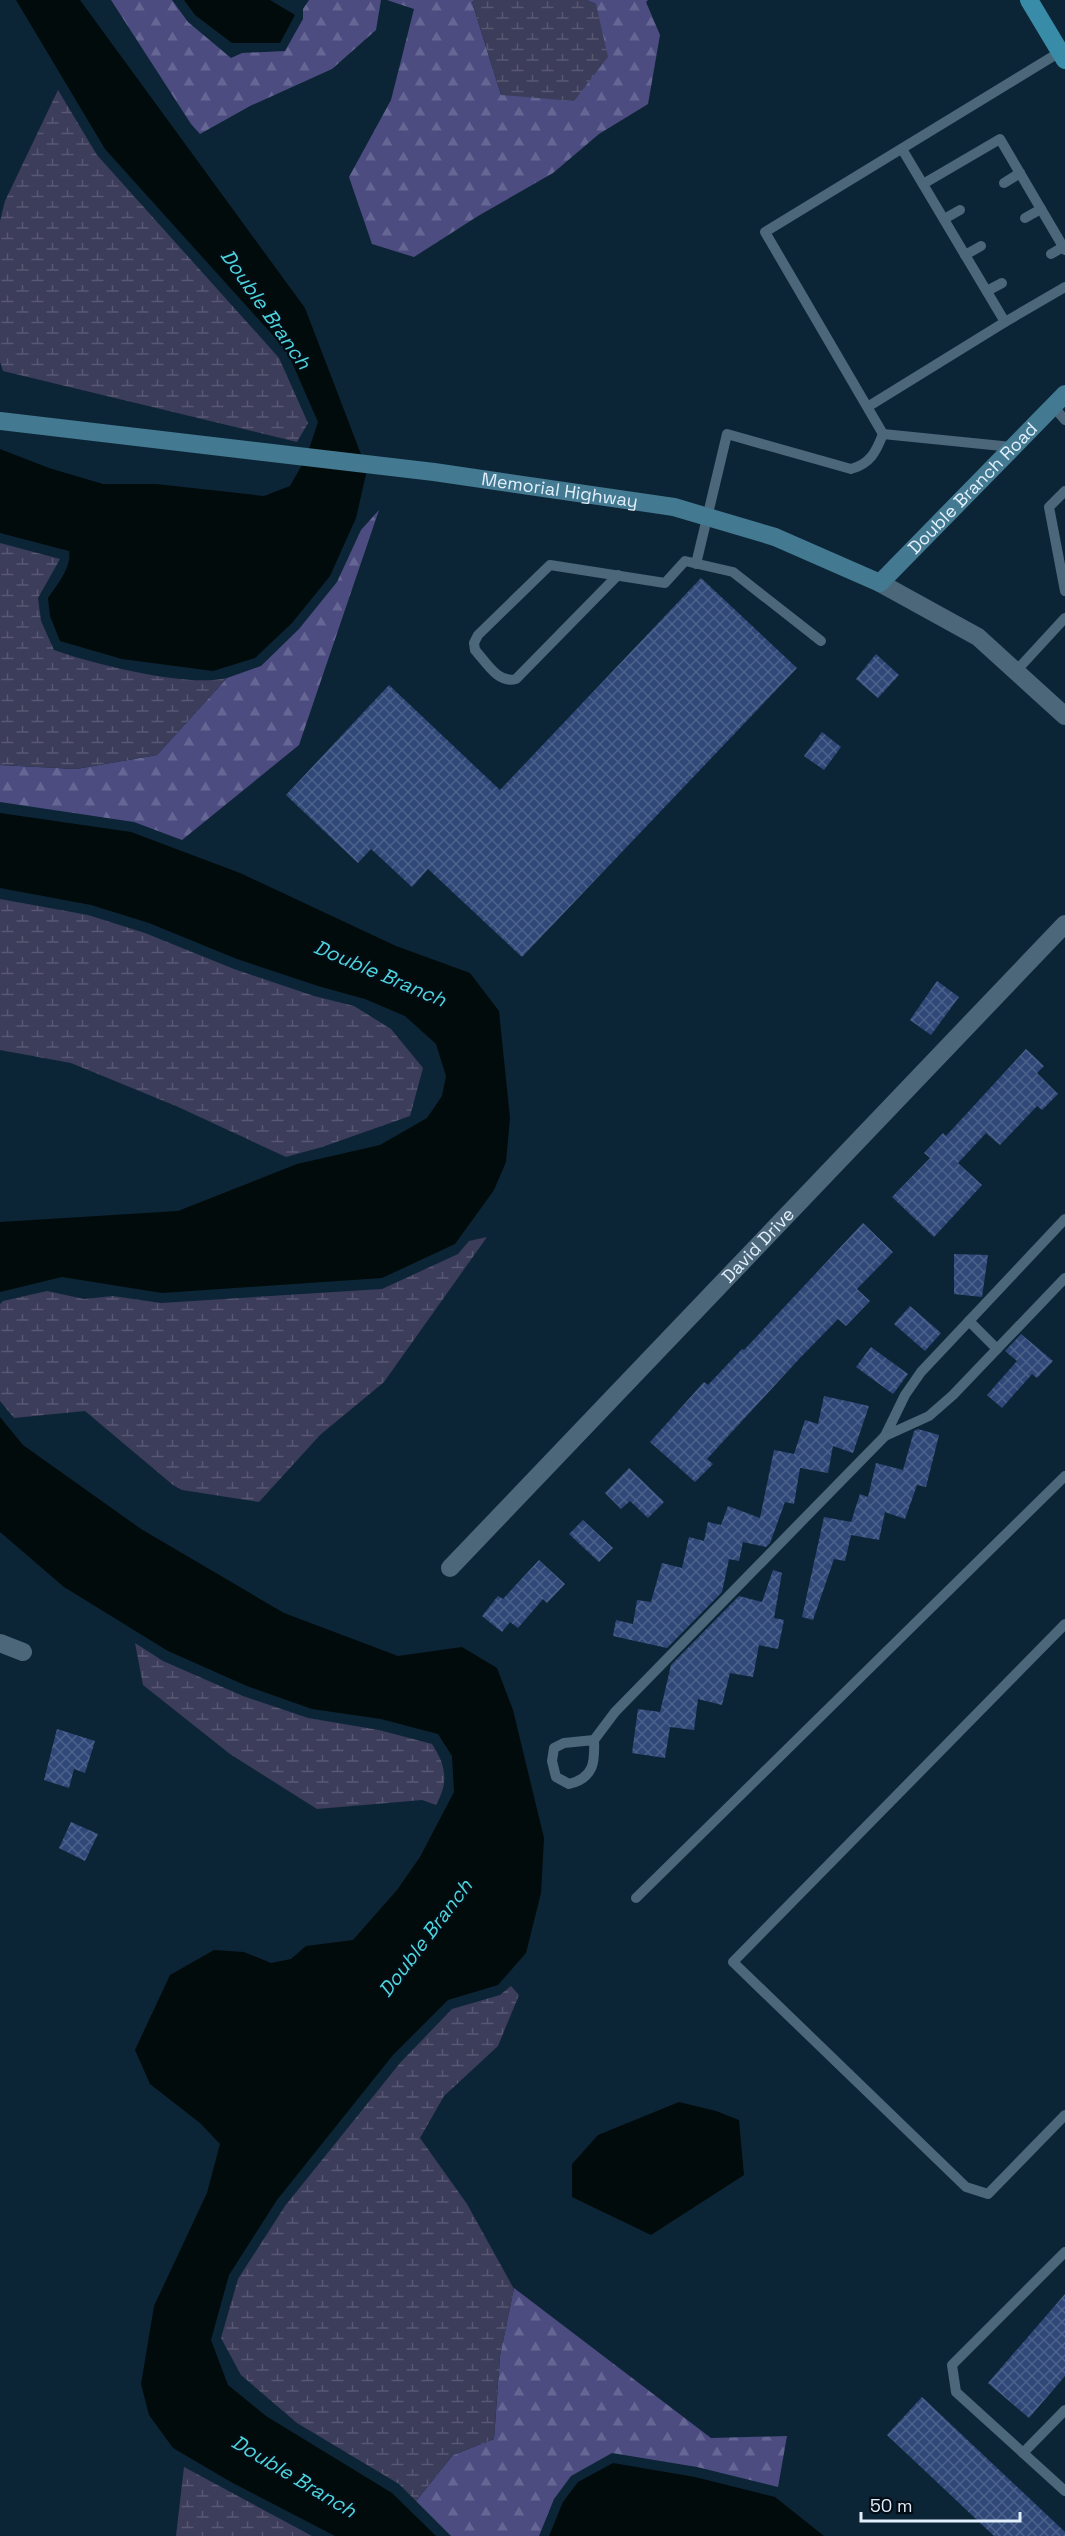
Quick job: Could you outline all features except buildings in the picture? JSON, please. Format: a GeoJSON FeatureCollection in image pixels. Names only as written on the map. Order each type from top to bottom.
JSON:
{"type":"FeatureCollection","features":[{"type":"Feature","properties":{"kind":"main road"},"geometry":{"type":"LineString","coordinates":[[1029,0],[1063,56]]}},
{"type":"Feature","properties":{"kind":"street","name":"Double Branch Road"},"geometry":{"type":"LineString","coordinates":[[880,583],[1059,400]]}},
{"type":"Feature","properties":{"kind":"street","name":"Memorial Highway"},"geometry":{"type":"LineString","coordinates":[[0,421],[434,472],[674,507],[775,537],[880,583],[978,637],[1065,716]]}},
{"type":"Feature","properties":{"kind":"street","name":"David Drive"},"geometry":{"type":"LineString","coordinates":[[450,1568],[1065,924]]}},
{"type":"Feature","properties":{"kind":"street"},"geometry":{"type":"LineString","coordinates":[[0,1643],[23,1652]]}},
{"type":"Feature","properties":{"kind":"lane"},"geometry":{"type":"LineString","coordinates":[[696,564],[727,434],[851,470],[862,466],[874,456],[883,434],[869,406],[765,232],[1063,56]]}},
{"type":"Feature","properties":{"kind":"lane"},"geometry":{"type":"LineString","coordinates":[[923,184],[1000,139],[1064,248],[1051,255]]}},
{"type":"Feature","properties":{"kind":"lane"},"geometry":{"type":"LineString","coordinates":[[902,149],[1005,322]]}},
{"type":"Feature","properties":{"kind":"lane"},"geometry":{"type":"LineString","coordinates":[[1004,183],[1020,173]]}},
{"type":"Feature","properties":{"kind":"lane"},"geometry":{"type":"LineString","coordinates":[[1025,219],[1041,209]]}},
{"type":"Feature","properties":{"kind":"lane"},"geometry":{"type":"LineString","coordinates":[[944,219],[960,210]]}},
{"type":"Feature","properties":{"kind":"lane"},"geometry":{"type":"LineString","coordinates":[[965,255],[981,246]]}},
{"type":"Feature","properties":{"kind":"lane"},"geometry":{"type":"LineString","coordinates":[[987,291],[1002,283]]}},
{"type":"Feature","properties":{"kind":"lane"},"geometry":{"type":"LineString","coordinates":[[869,406],[1065,287]]}},
{"type":"Feature","properties":{"kind":"lane"},"geometry":{"type":"LineString","coordinates":[[1059,400],[1065,420]]}},
{"type":"Feature","properties":{"kind":"lane"},"geometry":{"type":"LineString","coordinates":[[883,434],[1012,447]]}},
{"type":"Feature","properties":{"kind":"lane"},"geometry":{"type":"LineString","coordinates":[[1065,491],[1049,507],[1065,591]]}},
{"type":"Feature","properties":{"kind":"lane"},"geometry":{"type":"LineString","coordinates":[[618,576],[516,679],[509,681],[502,679],[475,651],[474,643],[478,635],[550,565],[665,583],[686,561],[733,572],[821,640]]}},
{"type":"Feature","properties":{"kind":"lane"},"geometry":{"type":"LineString","coordinates":[[1016,671],[1065,618]]}},
{"type":"Feature","properties":{"kind":"lane"},"geometry":{"type":"LineString","coordinates":[[594,1740],[564,1743],[554,1748],[552,1761],[556,1777],[569,1784],[580,1782],[592,1768],[596,1759],[594,1740],[615,1712],[885,1436],[905,1395],[921,1372],[1065,1219]]}},
{"type":"Feature","properties":{"kind":"lane"},"geometry":{"type":"LineString","coordinates":[[885,1436],[929,1416],[953,1395],[1065,1278]]}},
{"type":"Feature","properties":{"kind":"lane"},"geometry":{"type":"LineString","coordinates":[[969,1321],[997,1349]]}},
{"type":"Feature","properties":{"kind":"lane"},"geometry":{"type":"LineString","coordinates":[[636,1898],[1065,1476]]}},
{"type":"Feature","properties":{"kind":"lane"},"geometry":{"type":"LineString","coordinates":[[1065,1624],[733,1962],[966,2187],[988,2194],[1065,2115]]}},
{"type":"Feature","properties":{"kind":"lane"},"geometry":{"type":"LineString","coordinates":[[1065,2252],[952,2365],[956,2392],[1065,2491]]}},
{"type":"Feature","properties":{"kind":"lane"},"geometry":{"type":"LineString","coordinates":[[1023,2453],[1065,2410]]}},
{"type":"Feature","properties":{"kind":"green space"},"geometry":{"type":"Polygon","coordinates":[[[111,0],[172,0],[188,22],[231,58],[242,53],[285,51],[303,19],[303,9],[309,0],[381,0],[376,30],[332,69],[250,106],[200,134],[191,124],[111,0]]]}},
{"type":"Feature","properties":{"kind":"green space"},"geometry":{"type":"Polygon","coordinates":[[[387,0],[475,0],[472,2],[501,95],[596,4],[586,0],[648,0],[646,2],[660,35],[648,104],[599,134],[553,173],[478,216],[414,257],[372,244],[349,177],[391,100],[414,9],[387,0]]]}},
{"type":"Feature","properties":{"kind":"green space"},"geometry":{"type":"Polygon","coordinates":[[[475,0],[586,0],[596,4],[608,57],[574,101],[501,95],[472,2],[475,0]]]}},
{"type":"Feature","properties":{"kind":"green space"},"geometry":{"type":"Polygon","coordinates":[[[58,90],[97,155],[279,358],[308,423],[297,442],[3,371],[0,362],[0,221],[5,201],[58,90]]]}},
{"type":"Feature","properties":{"kind":"green space"},"geometry":{"type":"Polygon","coordinates":[[[379,510],[299,745],[182,840],[134,822],[0,802],[0,765],[76,769],[157,755],[227,678],[261,666],[299,629],[337,582],[361,530],[379,510]]]}},
{"type":"Feature","properties":{"kind":"green space"},"geometry":{"type":"Polygon","coordinates":[[[0,543],[60,559],[38,598],[41,621],[54,650],[140,673],[189,680],[227,678],[157,755],[76,769],[0,765],[0,543]]]}},
{"type":"Feature","properties":{"kind":"green space"},"geometry":{"type":"Polygon","coordinates":[[[0,899],[88,915],[145,933],[234,969],[314,996],[354,1006],[391,1029],[423,1068],[410,1116],[322,1147],[286,1157],[176,1106],[71,1063],[0,1050],[0,899]]]}},
{"type":"Feature","properties":{"kind":"green space"},"geometry":{"type":"Polygon","coordinates":[[[487,1237],[384,1382],[320,1435],[259,1502],[182,1490],[173,1485],[85,1411],[14,1418],[0,1401],[0,1304],[3,1301],[47,1291],[84,1299],[113,1296],[161,1303],[382,1289],[458,1254],[469,1241],[487,1237]]]}},
{"type":"Feature","properties":{"kind":"green space"},"geometry":{"type":"Polygon","coordinates":[[[135,1643],[163,1661],[243,1696],[308,1718],[379,1730],[432,1744],[443,1766],[444,1774],[443,1789],[436,1805],[422,1800],[317,1809],[230,1754],[143,1685],[135,1643]]]}},
{"type":"Feature","properties":{"kind":"green space"},"geometry":{"type":"Polygon","coordinates":[[[511,1986],[519,1995],[498,2046],[444,2096],[420,2138],[467,2204],[514,2289],[500,2356],[494,2439],[453,2455],[416,2501],[399,2484],[297,2423],[241,2375],[221,2338],[238,2279],[285,2206],[400,2063],[452,2009],[500,1995],[511,1986]]]}},
{"type":"Feature","properties":{"kind":"green space"},"geometry":{"type":"Polygon","coordinates":[[[514,2288],[711,2438],[787,2436],[778,2487],[697,2467],[612,2453],[571,2476],[554,2499],[539,2536],[451,2536],[416,2501],[453,2455],[494,2439],[500,2356],[514,2288]]]}},
{"type":"Feature","properties":{"kind":"green space"},"geometry":{"type":"Polygon","coordinates":[[[184,2467],[312,2536],[176,2536],[184,2467]]]}},
{"type":"Feature","properties":{"kind":"water","name":"Double Branch"},"geometry":{"type":"Polygon","coordinates":[[[16,0],[80,0],[305,308],[367,470],[356,518],[330,576],[292,623],[255,658],[213,671],[122,659],[60,641],[50,616],[48,598],[66,569],[69,551],[0,533],[0,449],[49,468],[103,484],[156,484],[264,496],[290,486],[306,458],[318,422],[287,351],[105,149],[16,0]]]}},
{"type":"Feature","properties":{"kind":"water"},"geometry":{"type":"Polygon","coordinates":[[[184,0],[270,0],[295,15],[280,43],[232,43],[195,15],[184,0]]]}},
{"type":"Feature","properties":{"kind":"water","name":"Double Branch"},"geometry":{"type":"Polygon","coordinates":[[[0,813],[131,832],[240,873],[396,946],[470,973],[499,1011],[510,1118],[506,1162],[494,1190],[455,1244],[382,1278],[162,1293],[62,1277],[0,1292],[0,1222],[178,1211],[297,1164],[380,1145],[427,1118],[442,1096],[446,1076],[436,1044],[405,1016],[365,999],[237,959],[149,923],[91,905],[0,888],[0,813]]]}},
{"type":"Feature","properties":{"kind":"water","name":"Double Branch"},"geometry":{"type":"Polygon","coordinates":[[[0,1417],[23,1445],[141,1529],[284,1613],[398,1656],[462,1647],[497,1668],[513,1710],[544,1838],[541,1893],[526,1953],[498,1985],[448,2000],[393,2055],[277,2200],[229,2275],[211,2340],[228,2385],[266,2416],[392,2493],[436,2536],[335,2536],[231,2482],[173,2448],[149,2415],[141,2384],[154,2306],[207,2193],[220,2144],[200,2123],[150,2084],[135,2050],[170,1975],[214,1950],[244,1952],[271,1963],[291,1959],[306,1946],[353,1940],[397,1890],[420,1857],[454,1792],[452,1756],[438,1734],[381,1719],[312,1709],[247,1686],[168,1651],[64,1587],[0,1532],[0,1417]]]}},
{"type":"Feature","properties":{"kind":"water"},"geometry":{"type":"Polygon","coordinates":[[[679,2102],[716,2111],[739,2120],[744,2175],[651,2235],[572,2197],[572,2164],[598,2135],[679,2102]]]}},
{"type":"Feature","properties":{"kind":"water"},"geometry":{"type":"Polygon","coordinates":[[[613,2463],[695,2477],[775,2497],[824,2536],[549,2536],[563,2502],[578,2482],[613,2463]]]}}]}
